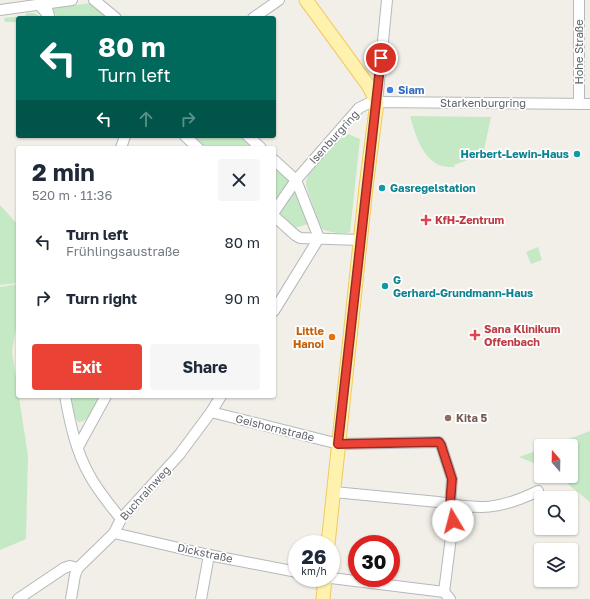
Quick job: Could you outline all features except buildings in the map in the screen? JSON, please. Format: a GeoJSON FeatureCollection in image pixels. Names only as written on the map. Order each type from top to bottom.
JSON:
{"type":"FeatureCollection","features":[{"type":"Feature","properties":{"kind":"main road"},"geometry":{"type":"LineString","coordinates":[[306,0],[364,79],[377,102],[360,240],[329,535]]}},
{"type":"Feature","properties":{"kind":"main road"},"geometry":{"type":"LineString","coordinates":[[323,599],[324,587]]}},
{"type":"Feature","properties":{"kind":"street"},"geometry":{"type":"LineString","coordinates":[[0,10],[39,8],[54,2],[72,0]]}},
{"type":"Feature","properties":{"kind":"street"},"geometry":{"type":"LineString","coordinates":[[94,0],[105,6],[114,16]]}},
{"type":"Feature","properties":{"kind":"street"},"geometry":{"type":"LineString","coordinates":[[256,16],[279,0]]}},
{"type":"Feature","properties":{"kind":"street"},"geometry":{"type":"LineString","coordinates":[[377,102],[387,0]]}},
{"type":"Feature","properties":{"kind":"street","name":"Hohe Straße"},"geometry":{"type":"LineString","coordinates":[[579,103],[580,0]]}},
{"type":"Feature","properties":{"kind":"street"},"geometry":{"type":"LineString","coordinates":[[53,16],[51,12],[54,2]]}},
{"type":"Feature","properties":{"kind":"street","name":"Starkenburgring"},"geometry":{"type":"LineString","coordinates":[[377,102],[590,104]]}},
{"type":"Feature","properties":{"kind":"street","name":"Isenburgring"},"geometry":{"type":"LineString","coordinates":[[276,209],[296,180],[359,108],[369,103],[377,102]]}},
{"type":"Feature","properties":{"kind":"street"},"geometry":{"type":"LineString","coordinates":[[187,138],[196,146]]}},
{"type":"Feature","properties":{"kind":"street"},"geometry":{"type":"LineString","coordinates":[[250,138],[259,146]]}},
{"type":"Feature","properties":{"kind":"street"},"geometry":{"type":"LineString","coordinates":[[276,162],[296,180],[320,238]]}},
{"type":"Feature","properties":{"kind":"street"},"geometry":{"type":"LineString","coordinates":[[276,218],[298,237],[304,239],[320,238],[360,240]]}},
{"type":"Feature","properties":{"kind":"street"},"geometry":{"type":"LineString","coordinates":[[276,308],[320,238]]}},
{"type":"Feature","properties":{"kind":"street"},"geometry":{"type":"LineString","coordinates":[[65,398],[83,463],[92,480],[121,519]]}},
{"type":"Feature","properties":{"kind":"street"},"geometry":{"type":"LineString","coordinates":[[78,447],[105,398]]}},
{"type":"Feature","properties":{"kind":"street","name":"Buchrainweg"},"geometry":{"type":"LineString","coordinates":[[78,568],[114,533],[121,519],[170,466],[211,412],[220,398]]}},
{"type":"Feature","properties":{"kind":"street","name":"Geishornstraße"},"geometry":{"type":"LineString","coordinates":[[211,412],[338,444],[439,442],[452,479],[452,505]]}},
{"type":"Feature","properties":{"kind":"street"},"geometry":{"type":"LineString","coordinates":[[334,492],[438,502],[478,508],[499,506],[516,501],[534,493]]}},
{"type":"Feature","properties":{"kind":"street"},"geometry":{"type":"LineString","coordinates":[[340,579],[447,596],[452,505]]}},
{"type":"Feature","properties":{"kind":"street","name":"Dickstraße"},"geometry":{"type":"LineString","coordinates":[[114,533],[288,570]]}},
{"type":"Feature","properties":{"kind":"street"},"geometry":{"type":"LineString","coordinates":[[201,599],[209,554]]}},
{"type":"Feature","properties":{"kind":"street"},"geometry":{"type":"LineString","coordinates":[[18,599],[61,569],[70,566],[78,568],[75,575],[71,599]]}},
{"type":"Feature","properties":{"kind":"green space"},"geometry":{"type":"Polygon","coordinates":[[[92,3],[108,16],[56,16],[54,13],[54,8],[92,3]]]}},
{"type":"Feature","properties":{"kind":"green space"},"geometry":{"type":"Polygon","coordinates":[[[27,13],[34,13],[39,16],[25,16],[27,13]]]}},
{"type":"Feature","properties":{"kind":"green space"},"geometry":{"type":"Polygon","coordinates":[[[16,17],[16,22],[5,22],[4,18],[16,17]]]}},
{"type":"Feature","properties":{"kind":"green space"},"geometry":{"type":"Polygon","coordinates":[[[410,116],[491,117],[484,150],[474,160],[473,158],[454,165],[455,167],[435,163],[424,152],[420,145],[410,116]]]}},
{"type":"Feature","properties":{"kind":"green space"},"geometry":{"type":"Polygon","coordinates":[[[348,134],[360,139],[350,232],[340,233],[322,229],[306,182],[315,166],[340,138],[344,138],[348,134]]]}},
{"type":"Feature","properties":{"kind":"green space"},"geometry":{"type":"Polygon","coordinates":[[[192,138],[244,138],[254,146],[201,146],[192,138]]]}},
{"type":"Feature","properties":{"kind":"green space"},"geometry":{"type":"Polygon","coordinates":[[[276,166],[290,181],[276,202],[276,166]]]}},
{"type":"Feature","properties":{"kind":"green space"},"geometry":{"type":"Polygon","coordinates":[[[295,190],[308,224],[295,228],[278,214],[295,190]]]}},
{"type":"Feature","properties":{"kind":"green space"},"geometry":{"type":"Polygon","coordinates":[[[0,205],[16,223],[16,283],[0,285],[0,205]]]}},
{"type":"Feature","properties":{"kind":"green space"},"geometry":{"type":"Polygon","coordinates":[[[538,247],[542,260],[531,264],[526,252],[538,247]]]}},
{"type":"Feature","properties":{"kind":"green space"},"geometry":{"type":"Polygon","coordinates":[[[16,284],[16,327],[12,352],[16,378],[16,398],[19,398],[28,456],[26,539],[0,550],[0,287],[16,284]]]}},
{"type":"Feature","properties":{"kind":"green space"},"geometry":{"type":"Polygon","coordinates":[[[70,398],[99,398],[85,420],[78,422],[74,416],[70,398]]]}},
{"type":"Feature","properties":{"kind":"green space"},"geometry":{"type":"Polygon","coordinates":[[[590,431],[590,502],[567,483],[578,483],[578,439],[569,439],[590,431]]]}},
{"type":"Feature","properties":{"kind":"green space"},"geometry":{"type":"Polygon","coordinates":[[[534,452],[534,463],[519,457],[534,452]]]}},
{"type":"Feature","properties":{"kind":"place","name":"Siam"},"geometry":{"type":"Point","coordinates":[390,90]}},
{"type":"Feature","properties":{"kind":"place","name":"Herbert-Lewin-Haus"},"geometry":{"type":"Point","coordinates":[577,154]}},
{"type":"Feature","properties":{"kind":"place","name":"Gasregelstation"},"geometry":{"type":"Point","coordinates":[382,188]}},
{"type":"Feature","properties":{"kind":"place","name":"KfH-Zentrum"},"geometry":{"type":"Point","coordinates":[426,220]}},
{"type":"Feature","properties":{"kind":"place","name":"G Gerhard-Grundmann-Haus"},"geometry":{"type":"Point","coordinates":[385,286]}},
{"type":"Feature","properties":{"kind":"place","name":"Sana Klinikum Offenbach"},"geometry":{"type":"Point","coordinates":[475,335]}},
{"type":"Feature","properties":{"kind":"place","name":"Little Hanoi"},"geometry":{"type":"Point","coordinates":[332,337]}},
{"type":"Feature","properties":{"kind":"place","name":"Kita 5"},"geometry":{"type":"Point","coordinates":[448,418]}},
{"type":"Feature","properties":{"kind":"route"},"geometry":{"type":"LineString","coordinates":[[381,58],[338,444],[439,442],[452,479],[450,505],[455,506],[453,521]]}}]}
